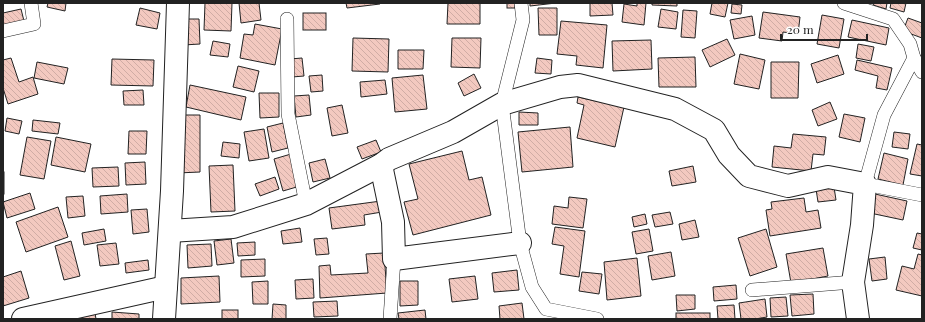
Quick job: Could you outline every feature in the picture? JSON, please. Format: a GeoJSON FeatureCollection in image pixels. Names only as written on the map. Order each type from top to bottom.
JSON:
{"type":"FeatureCollection","features":[{"type":"Feature","properties":{"kind":"street"},"geometry":{"type":"LineString","coordinates":[[164,319],[170,230],[178,3]]}},
{"type":"Feature","properties":{"kind":"street"},"geometry":{"type":"LineString","coordinates":[[170,230],[233,227],[306,204],[381,166],[389,159],[453,132],[502,104],[560,87],[578,85],[675,109],[714,130],[729,155],[749,176],[788,186],[828,177],[865,184],[862,225],[854,282],[858,319]]}},
{"type":"Feature","properties":{"kind":"street"},"geometry":{"type":"LineString","coordinates":[[381,166],[393,222],[394,259],[520,243]]}},
{"type":"Feature","properties":{"kind":"street"},"geometry":{"type":"LineString","coordinates":[[23,319],[166,286]]}},
{"type":"Feature","properties":{"kind":"lane"},"geometry":{"type":"LineString","coordinates":[[3,30],[34,24],[31,3]]}},
{"type":"Feature","properties":{"kind":"lane"},"geometry":{"type":"LineString","coordinates":[[521,3],[523,20],[502,104],[520,243],[532,287],[546,309],[597,319]]}},
{"type":"Feature","properties":{"kind":"lane"},"geometry":{"type":"LineString","coordinates":[[844,3],[892,19],[910,44],[914,58],[922,72]]}},
{"type":"Feature","properties":{"kind":"lane"},"geometry":{"type":"LineString","coordinates":[[287,19],[288,114],[306,204]]}},
{"type":"Feature","properties":{"kind":"lane"},"geometry":{"type":"LineString","coordinates":[[914,58],[884,115],[865,184],[922,195]]}},
{"type":"Feature","properties":{"kind":"lane"},"geometry":{"type":"LineString","coordinates":[[390,319],[394,259]]}},
{"type":"Feature","properties":{"kind":"lane"},"geometry":{"type":"LineString","coordinates":[[752,290],[854,282]]}},
{"type":"Feature","properties":{"kind":"building"},"geometry":{"type":"Polygon","coordinates":[[[48,3],[66,3],[65,11],[47,7],[48,3]]]}},
{"type":"Feature","properties":{"kind":"building"},"geometry":{"type":"Polygon","coordinates":[[[205,3],[232,3],[231,31],[204,30],[205,3]]]}},
{"type":"Feature","properties":{"kind":"building"},"geometry":{"type":"Polygon","coordinates":[[[239,3],[259,3],[261,20],[241,23],[239,3]]]}},
{"type":"Feature","properties":{"kind":"building"},"geometry":{"type":"Polygon","coordinates":[[[346,3],[380,3],[380,4],[347,8],[346,3]]]}},
{"type":"Feature","properties":{"kind":"building"},"geometry":{"type":"Polygon","coordinates":[[[448,3],[480,3],[480,24],[447,24],[448,3]]]}},
{"type":"Feature","properties":{"kind":"building"},"geometry":{"type":"Polygon","coordinates":[[[507,3],[515,3],[515,8],[507,8],[507,3]]]}},
{"type":"Feature","properties":{"kind":"building"},"geometry":{"type":"Polygon","coordinates":[[[530,3],[556,3],[530,6],[530,3]]]}},
{"type":"Feature","properties":{"kind":"building"},"geometry":{"type":"Polygon","coordinates":[[[590,3],[612,3],[613,15],[590,16],[590,3]]]}},
{"type":"Feature","properties":{"kind":"building"},"geometry":{"type":"Polygon","coordinates":[[[637,3],[646,3],[644,25],[622,22],[624,4],[637,6],[637,3]]]}},
{"type":"Feature","properties":{"kind":"building"},"geometry":{"type":"Polygon","coordinates":[[[652,3],[677,3],[677,6],[652,5],[652,3]]]}},
{"type":"Feature","properties":{"kind":"building"},"geometry":{"type":"Polygon","coordinates":[[[712,3],[728,3],[725,17],[710,14],[712,3]]]}},
{"type":"Feature","properties":{"kind":"building"},"geometry":{"type":"Polygon","coordinates":[[[874,3],[887,3],[886,9],[873,5],[874,3]]]}},
{"type":"Feature","properties":{"kind":"building"},"geometry":{"type":"Polygon","coordinates":[[[891,3],[906,3],[904,12],[890,8],[891,3]]]}},
{"type":"Feature","properties":{"kind":"building"},"geometry":{"type":"Polygon","coordinates":[[[732,4],[742,5],[741,14],[731,13],[732,4]]]}},
{"type":"Feature","properties":{"kind":"building"},"geometry":{"type":"Polygon","coordinates":[[[140,8],[160,13],[157,29],[136,25],[140,8]]]}},
{"type":"Feature","properties":{"kind":"building"},"geometry":{"type":"Polygon","coordinates":[[[538,8],[557,8],[557,35],[539,35],[538,8]]]}},
{"type":"Feature","properties":{"kind":"building"},"geometry":{"type":"Polygon","coordinates":[[[21,9],[24,21],[3,28],[3,13],[21,9]]]}},
{"type":"Feature","properties":{"kind":"building"},"geometry":{"type":"Polygon","coordinates":[[[661,9],[678,12],[676,29],[658,27],[661,9]]]}},
{"type":"Feature","properties":{"kind":"building"},"geometry":{"type":"Polygon","coordinates":[[[683,10],[697,11],[695,38],[681,37],[683,10]]]}},
{"type":"Feature","properties":{"kind":"building"},"geometry":{"type":"Polygon","coordinates":[[[763,12],[800,17],[798,34],[783,32],[782,41],[759,38],[763,12]]]}},
{"type":"Feature","properties":{"kind":"building"},"geometry":{"type":"Polygon","coordinates":[[[303,13],[326,13],[326,30],[303,30],[303,13]]]}},
{"type":"Feature","properties":{"kind":"building"},"geometry":{"type":"Polygon","coordinates":[[[822,15],[844,19],[839,48],[817,44],[822,15]]]}},
{"type":"Feature","properties":{"kind":"building"},"geometry":{"type":"Polygon","coordinates":[[[752,16],[755,35],[734,39],[730,20],[752,16]]]}},
{"type":"Feature","properties":{"kind":"building"},"geometry":{"type":"Polygon","coordinates":[[[908,18],[922,23],[922,38],[903,31],[908,18]]]}},
{"type":"Feature","properties":{"kind":"building"},"geometry":{"type":"Polygon","coordinates":[[[183,19],[199,19],[200,44],[183,45],[183,19]]]}},
{"type":"Feature","properties":{"kind":"building"},"geometry":{"type":"Polygon","coordinates":[[[852,20],[889,28],[886,45],[848,37],[852,20]]]}},
{"type":"Feature","properties":{"kind":"building"},"geometry":{"type":"Polygon","coordinates":[[[561,21],[607,25],[603,68],[576,65],[577,56],[557,54],[561,21]]]}},
{"type":"Feature","properties":{"kind":"building"},"geometry":{"type":"Polygon","coordinates":[[[255,24],[282,29],[275,65],[240,58],[244,34],[253,35],[255,24]]]}},
{"type":"Feature","properties":{"kind":"building"},"geometry":{"type":"Polygon","coordinates":[[[353,38],[389,39],[388,72],[352,71],[353,38]]]}},
{"type":"Feature","properties":{"kind":"building"},"geometry":{"type":"Polygon","coordinates":[[[452,38],[481,38],[480,68],[451,67],[452,38]]]}},
{"type":"Feature","properties":{"kind":"building"},"geometry":{"type":"Polygon","coordinates":[[[727,39],[735,55],[710,67],[702,50],[727,39]]]}},
{"type":"Feature","properties":{"kind":"building"},"geometry":{"type":"Polygon","coordinates":[[[651,40],[652,69],[613,71],[612,41],[651,40]]]}},
{"type":"Feature","properties":{"kind":"building"},"geometry":{"type":"Polygon","coordinates":[[[213,41],[230,44],[228,57],[210,55],[213,41]]]}},
{"type":"Feature","properties":{"kind":"building"},"geometry":{"type":"Polygon","coordinates":[[[858,44],[874,47],[871,61],[856,58],[858,44]]]}},
{"type":"Feature","properties":{"kind":"building"},"geometry":{"type":"Polygon","coordinates":[[[398,50],[424,50],[423,69],[398,69],[398,50]]]}},
{"type":"Feature","properties":{"kind":"building"},"geometry":{"type":"Polygon","coordinates":[[[740,54],[765,60],[759,89],[734,84],[740,54]]]}},
{"type":"Feature","properties":{"kind":"building"},"geometry":{"type":"Polygon","coordinates":[[[838,55],[844,74],[817,83],[811,64],[838,55]]]}},
{"type":"Feature","properties":{"kind":"building"},"geometry":{"type":"Polygon","coordinates":[[[695,57],[696,87],[659,87],[658,58],[695,57]]]}},
{"type":"Feature","properties":{"kind":"building"},"geometry":{"type":"Polygon","coordinates":[[[11,58],[19,82],[33,77],[38,94],[8,104],[3,88],[3,60],[11,58]]]}},
{"type":"Feature","properties":{"kind":"building"},"geometry":{"type":"Polygon","coordinates":[[[302,58],[304,76],[292,77],[290,59],[302,58]]]}},
{"type":"Feature","properties":{"kind":"building"},"geometry":{"type":"Polygon","coordinates":[[[537,58],[552,60],[551,74],[535,73],[537,58]]]}},
{"type":"Feature","properties":{"kind":"building"},"geometry":{"type":"Polygon","coordinates":[[[112,59],[154,60],[153,86],[111,85],[112,59]]]}},
{"type":"Feature","properties":{"kind":"building"},"geometry":{"type":"Polygon","coordinates":[[[857,60],[892,68],[887,90],[876,88],[878,76],[855,70],[857,60]]]}},
{"type":"Feature","properties":{"kind":"building"},"geometry":{"type":"Polygon","coordinates":[[[37,62],[68,68],[64,84],[34,78],[37,62]]]}},
{"type":"Feature","properties":{"kind":"building"},"geometry":{"type":"Polygon","coordinates":[[[771,62],[799,62],[798,98],[771,98],[771,62]]]}},
{"type":"Feature","properties":{"kind":"building"},"geometry":{"type":"Polygon","coordinates":[[[238,66],[259,71],[254,92],[233,87],[238,66]]]}},
{"type":"Feature","properties":{"kind":"building"},"geometry":{"type":"Polygon","coordinates":[[[474,74],[481,88],[464,96],[458,83],[474,74]]]}},
{"type":"Feature","properties":{"kind":"building"},"geometry":{"type":"Polygon","coordinates":[[[322,75],[323,91],[311,92],[309,76],[322,75]]]}},
{"type":"Feature","properties":{"kind":"building"},"geometry":{"type":"Polygon","coordinates":[[[423,75],[427,109],[395,112],[392,78],[423,75]]]}},
{"type":"Feature","properties":{"kind":"building"},"geometry":{"type":"Polygon","coordinates":[[[385,80],[387,94],[361,97],[360,82],[385,80]]]}},
{"type":"Feature","properties":{"kind":"building"},"geometry":{"type":"Polygon","coordinates":[[[190,85],[246,97],[241,120],[186,107],[190,85]]]}},
{"type":"Feature","properties":{"kind":"building"},"geometry":{"type":"Polygon","coordinates":[[[143,90],[144,105],[124,105],[123,91],[143,90]]]}},
{"type":"Feature","properties":{"kind":"building"},"geometry":{"type":"Polygon","coordinates":[[[259,93],[279,93],[279,117],[260,118],[259,93]]]}},
{"type":"Feature","properties":{"kind":"building"},"geometry":{"type":"Polygon","coordinates":[[[309,95],[311,115],[296,117],[294,96],[309,95]]]}},
{"type":"Feature","properties":{"kind":"building"},"geometry":{"type":"Polygon","coordinates":[[[578,97],[624,107],[615,147],[577,138],[584,105],[577,103],[578,97]]]}},
{"type":"Feature","properties":{"kind":"building"},"geometry":{"type":"Polygon","coordinates":[[[830,102],[837,119],[818,126],[812,110],[830,102]]]}},
{"type":"Feature","properties":{"kind":"building"},"geometry":{"type":"Polygon","coordinates":[[[342,105],[348,133],[332,136],[327,108],[342,105]]]}},
{"type":"Feature","properties":{"kind":"building"},"geometry":{"type":"Polygon","coordinates":[[[519,112],[538,113],[538,125],[519,125],[519,112]]]}},
{"type":"Feature","properties":{"kind":"building"},"geometry":{"type":"Polygon","coordinates":[[[844,114],[865,118],[860,142],[839,137],[844,114]]]}},
{"type":"Feature","properties":{"kind":"building"},"geometry":{"type":"Polygon","coordinates":[[[177,115],[200,115],[200,172],[177,173],[177,115]]]}},
{"type":"Feature","properties":{"kind":"building"},"geometry":{"type":"Polygon","coordinates":[[[7,118],[22,121],[19,134],[5,131],[7,118]]]}},
{"type":"Feature","properties":{"kind":"building"},"geometry":{"type":"Polygon","coordinates":[[[33,120],[60,123],[58,134],[32,131],[33,120]]]}},
{"type":"Feature","properties":{"kind":"building"},"geometry":{"type":"Polygon","coordinates":[[[283,123],[288,148],[272,152],[267,127],[283,123]]]}},
{"type":"Feature","properties":{"kind":"building"},"geometry":{"type":"Polygon","coordinates":[[[570,127],[573,167],[522,172],[518,132],[570,127]]]}},
{"type":"Feature","properties":{"kind":"building"},"geometry":{"type":"Polygon","coordinates":[[[264,129],[269,158],[249,161],[244,132],[264,129]]]}},
{"type":"Feature","properties":{"kind":"building"},"geometry":{"type":"Polygon","coordinates":[[[129,131],[147,131],[146,154],[128,154],[129,131]]]}},
{"type":"Feature","properties":{"kind":"building"},"geometry":{"type":"Polygon","coordinates":[[[894,132],[910,134],[908,149],[892,147],[894,132]]]}},
{"type":"Feature","properties":{"kind":"building"},"geometry":{"type":"Polygon","coordinates":[[[793,134],[826,137],[824,155],[813,154],[811,171],[772,167],[774,146],[791,148],[793,134]]]}},
{"type":"Feature","properties":{"kind":"building"},"geometry":{"type":"Polygon","coordinates":[[[27,137],[51,141],[44,179],[20,175],[27,137]]]}},
{"type":"Feature","properties":{"kind":"building"},"geometry":{"type":"Polygon","coordinates":[[[56,137],[91,144],[85,172],[51,165],[56,137]]]}},
{"type":"Feature","properties":{"kind":"building"},"geometry":{"type":"Polygon","coordinates":[[[376,140],[381,152],[362,159],[357,147],[376,140]]]}},
{"type":"Feature","properties":{"kind":"building"},"geometry":{"type":"Polygon","coordinates":[[[223,142],[240,144],[239,158],[221,156],[223,142]]]}},
{"type":"Feature","properties":{"kind":"building"},"geometry":{"type":"Polygon","coordinates":[[[917,144],[922,145],[922,176],[910,174],[917,144]]]}},
{"type":"Feature","properties":{"kind":"building"},"geometry":{"type":"Polygon","coordinates":[[[462,151],[469,180],[482,177],[491,215],[413,235],[404,202],[418,199],[409,164],[462,151]]]}},
{"type":"Feature","properties":{"kind":"building"},"geometry":{"type":"Polygon","coordinates":[[[884,153],[908,159],[903,185],[878,179],[884,153]]]}},
{"type":"Feature","properties":{"kind":"building"},"geometry":{"type":"Polygon","coordinates":[[[291,154],[300,186],[283,191],[274,159],[291,154]]]}},
{"type":"Feature","properties":{"kind":"building"},"geometry":{"type":"Polygon","coordinates":[[[325,159],[330,178],[313,182],[309,163],[325,159]]]}},
{"type":"Feature","properties":{"kind":"building"},"geometry":{"type":"Polygon","coordinates":[[[145,162],[146,184],[126,185],[125,163],[145,162]]]}},
{"type":"Feature","properties":{"kind":"building"},"geometry":{"type":"Polygon","coordinates":[[[233,165],[235,211],[211,212],[209,166],[233,165]]]}},
{"type":"Feature","properties":{"kind":"building"},"geometry":{"type":"Polygon","coordinates":[[[693,166],[696,182],[672,186],[669,171],[693,166]]]}},
{"type":"Feature","properties":{"kind":"building"},"geometry":{"type":"Polygon","coordinates":[[[118,167],[119,186],[93,187],[92,168],[118,167]]]}},
{"type":"Feature","properties":{"kind":"building"},"geometry":{"type":"Polygon","coordinates":[[[4,172],[4,194],[3,194],[4,172]]]}},
{"type":"Feature","properties":{"kind":"building"},"geometry":{"type":"Polygon","coordinates":[[[275,177],[279,189],[260,196],[255,184],[275,177]]]}},
{"type":"Feature","properties":{"kind":"building"},"geometry":{"type":"Polygon","coordinates":[[[834,187],[836,200],[818,202],[816,189],[834,187]]]}},
{"type":"Feature","properties":{"kind":"building"},"geometry":{"type":"Polygon","coordinates":[[[30,193],[35,209],[7,218],[3,202],[30,193]]]}},
{"type":"Feature","properties":{"kind":"building"},"geometry":{"type":"Polygon","coordinates":[[[127,194],[128,212],[101,214],[100,196],[127,194]]]}},
{"type":"Feature","properties":{"kind":"building"},"geometry":{"type":"Polygon","coordinates":[[[875,194],[907,201],[903,220],[870,213],[875,194]]]}},
{"type":"Feature","properties":{"kind":"building"},"geometry":{"type":"Polygon","coordinates":[[[83,196],[85,216],[68,218],[66,197],[83,196]]]}},
{"type":"Feature","properties":{"kind":"building"},"geometry":{"type":"Polygon","coordinates":[[[569,197],[587,199],[583,228],[552,224],[554,206],[568,208],[569,197]]]}},
{"type":"Feature","properties":{"kind":"building"},"geometry":{"type":"Polygon","coordinates":[[[804,198],[806,212],[818,210],[821,228],[770,236],[766,210],[772,209],[771,202],[804,198]]]}},
{"type":"Feature","properties":{"kind":"building"},"geometry":{"type":"Polygon","coordinates":[[[381,201],[382,212],[364,215],[365,225],[332,229],[329,208],[381,201]]]}},
{"type":"Feature","properties":{"kind":"building"},"geometry":{"type":"Polygon","coordinates":[[[58,207],[68,237],[26,252],[16,222],[58,207]]]}},
{"type":"Feature","properties":{"kind":"building"},"geometry":{"type":"Polygon","coordinates":[[[147,209],[149,232],[133,234],[131,210],[147,209]]]}},
{"type":"Feature","properties":{"kind":"building"},"geometry":{"type":"Polygon","coordinates":[[[670,212],[673,224],[655,227],[652,215],[670,212]]]}},
{"type":"Feature","properties":{"kind":"building"},"geometry":{"type":"Polygon","coordinates":[[[645,214],[647,224],[634,227],[632,217],[645,214]]]}},
{"type":"Feature","properties":{"kind":"building"},"geometry":{"type":"Polygon","coordinates":[[[695,220],[699,237],[682,240],[679,224],[695,220]]]}},
{"type":"Feature","properties":{"kind":"building"},"geometry":{"type":"Polygon","coordinates":[[[555,227],[585,231],[579,277],[560,274],[564,246],[552,244],[555,227]]]}},
{"type":"Feature","properties":{"kind":"building"},"geometry":{"type":"Polygon","coordinates":[[[300,228],[302,242],[283,244],[281,231],[300,228]]]}},
{"type":"Feature","properties":{"kind":"building"},"geometry":{"type":"Polygon","coordinates":[[[104,229],[106,241],[84,245],[82,233],[104,229]]]}},
{"type":"Feature","properties":{"kind":"building"},"geometry":{"type":"Polygon","coordinates":[[[649,229],[653,251],[636,254],[632,232],[649,229]]]}},
{"type":"Feature","properties":{"kind":"building"},"geometry":{"type":"Polygon","coordinates":[[[766,229],[777,267],[750,276],[738,238],[766,229]]]}},
{"type":"Feature","properties":{"kind":"building"},"geometry":{"type":"Polygon","coordinates":[[[917,233],[922,234],[922,250],[913,248],[917,233]]]}},
{"type":"Feature","properties":{"kind":"building"},"geometry":{"type":"Polygon","coordinates":[[[327,238],[329,254],[316,255],[314,239],[327,238]]]}},
{"type":"Feature","properties":{"kind":"building"},"geometry":{"type":"Polygon","coordinates":[[[231,239],[234,263],[217,265],[214,241],[231,239]]]}},
{"type":"Feature","properties":{"kind":"building"},"geometry":{"type":"Polygon","coordinates":[[[71,241],[80,276],[64,280],[55,246],[71,241]]]}},
{"type":"Feature","properties":{"kind":"building"},"geometry":{"type":"Polygon","coordinates":[[[255,242],[255,255],[238,256],[237,243],[255,242]]]}},
{"type":"Feature","properties":{"kind":"building"},"geometry":{"type":"Polygon","coordinates":[[[116,243],[119,264],[100,266],[97,245],[116,243]]]}},
{"type":"Feature","properties":{"kind":"building"},"geometry":{"type":"Polygon","coordinates":[[[211,244],[212,266],[188,268],[187,245],[211,244]]]}},
{"type":"Feature","properties":{"kind":"building"},"geometry":{"type":"Polygon","coordinates":[[[823,248],[828,276],[791,283],[786,254],[823,248]]]}},
{"type":"Feature","properties":{"kind":"building"},"geometry":{"type":"Polygon","coordinates":[[[671,252],[675,276],[652,280],[648,256],[671,252]]]}},
{"type":"Feature","properties":{"kind":"building"},"geometry":{"type":"Polygon","coordinates":[[[384,253],[387,293],[320,298],[319,266],[330,265],[331,275],[368,273],[366,254],[384,253]]]}},
{"type":"Feature","properties":{"kind":"building"},"geometry":{"type":"Polygon","coordinates":[[[918,254],[922,255],[922,296],[896,290],[902,266],[914,269],[918,254]]]}},
{"type":"Feature","properties":{"kind":"building"},"geometry":{"type":"Polygon","coordinates":[[[885,257],[887,279],[872,281],[869,259],[885,257]]]}},
{"type":"Feature","properties":{"kind":"building"},"geometry":{"type":"Polygon","coordinates":[[[637,258],[641,296],[607,300],[604,262],[637,258]]]}},
{"type":"Feature","properties":{"kind":"building"},"geometry":{"type":"Polygon","coordinates":[[[265,259],[265,276],[241,277],[241,260],[265,259]]]}},
{"type":"Feature","properties":{"kind":"building"},"geometry":{"type":"Polygon","coordinates":[[[148,260],[149,270],[126,273],[125,263],[148,260]]]}},
{"type":"Feature","properties":{"kind":"building"},"geometry":{"type":"Polygon","coordinates":[[[517,270],[519,290],[494,292],[492,273],[517,270]]]}},
{"type":"Feature","properties":{"kind":"building"},"geometry":{"type":"Polygon","coordinates":[[[21,271],[29,298],[3,306],[3,277],[21,271]]]}},
{"type":"Feature","properties":{"kind":"building"},"geometry":{"type":"Polygon","coordinates":[[[582,272],[602,274],[599,294],[579,291],[582,272]]]}},
{"type":"Feature","properties":{"kind":"building"},"geometry":{"type":"Polygon","coordinates":[[[219,276],[220,302],[181,304],[181,278],[219,276]]]}},
{"type":"Feature","properties":{"kind":"building"},"geometry":{"type":"Polygon","coordinates":[[[475,276],[478,299],[452,302],[449,279],[475,276]]]}},
{"type":"Feature","properties":{"kind":"building"},"geometry":{"type":"Polygon","coordinates":[[[313,279],[314,298],[296,299],[295,280],[313,279]]]}},
{"type":"Feature","properties":{"kind":"building"},"geometry":{"type":"Polygon","coordinates":[[[268,281],[268,304],[253,304],[252,282],[268,281]]]}},
{"type":"Feature","properties":{"kind":"building"},"geometry":{"type":"Polygon","coordinates":[[[400,281],[418,281],[418,305],[400,306],[400,281]]]}},
{"type":"Feature","properties":{"kind":"building"},"geometry":{"type":"Polygon","coordinates":[[[736,285],[737,299],[714,301],[713,287],[736,285]]]}},
{"type":"Feature","properties":{"kind":"building"},"geometry":{"type":"Polygon","coordinates":[[[813,294],[814,314],[792,316],[790,295],[813,294]]]}},
{"type":"Feature","properties":{"kind":"building"},"geometry":{"type":"Polygon","coordinates":[[[676,295],[695,295],[695,309],[677,311],[676,295]]]}},
{"type":"Feature","properties":{"kind":"building"},"geometry":{"type":"Polygon","coordinates":[[[786,297],[788,316],[771,317],[770,298],[786,297]]]}},
{"type":"Feature","properties":{"kind":"building"},"geometry":{"type":"Polygon","coordinates":[[[765,299],[767,317],[741,319],[739,303],[765,299]]]}},
{"type":"Feature","properties":{"kind":"building"},"geometry":{"type":"Polygon","coordinates":[[[337,301],[338,316],[314,317],[313,302],[337,301]]]}},
{"type":"Feature","properties":{"kind":"building"},"geometry":{"type":"Polygon","coordinates":[[[522,303],[524,319],[500,319],[499,306],[522,303]]]}},
{"type":"Feature","properties":{"kind":"building"},"geometry":{"type":"Polygon","coordinates":[[[273,304],[286,305],[286,319],[272,319],[273,304]]]}},
{"type":"Feature","properties":{"kind":"building"},"geometry":{"type":"Polygon","coordinates":[[[734,305],[735,319],[718,319],[717,306],[734,305]]]}},
{"type":"Feature","properties":{"kind":"building"},"geometry":{"type":"Polygon","coordinates":[[[222,310],[238,310],[238,319],[222,319],[222,310]]]}},
{"type":"Feature","properties":{"kind":"building"},"geometry":{"type":"Polygon","coordinates":[[[425,310],[426,319],[399,319],[398,313],[425,310]]]}},
{"type":"Feature","properties":{"kind":"building"},"geometry":{"type":"Polygon","coordinates":[[[112,312],[139,314],[139,319],[112,319],[112,312]]]}},
{"type":"Feature","properties":{"kind":"building"},"geometry":{"type":"Polygon","coordinates":[[[95,313],[96,319],[75,319],[75,315],[95,313]]]}},
{"type":"Feature","properties":{"kind":"building"},"geometry":{"type":"Polygon","coordinates":[[[676,313],[710,313],[710,319],[676,319],[676,313]]]}}]}
